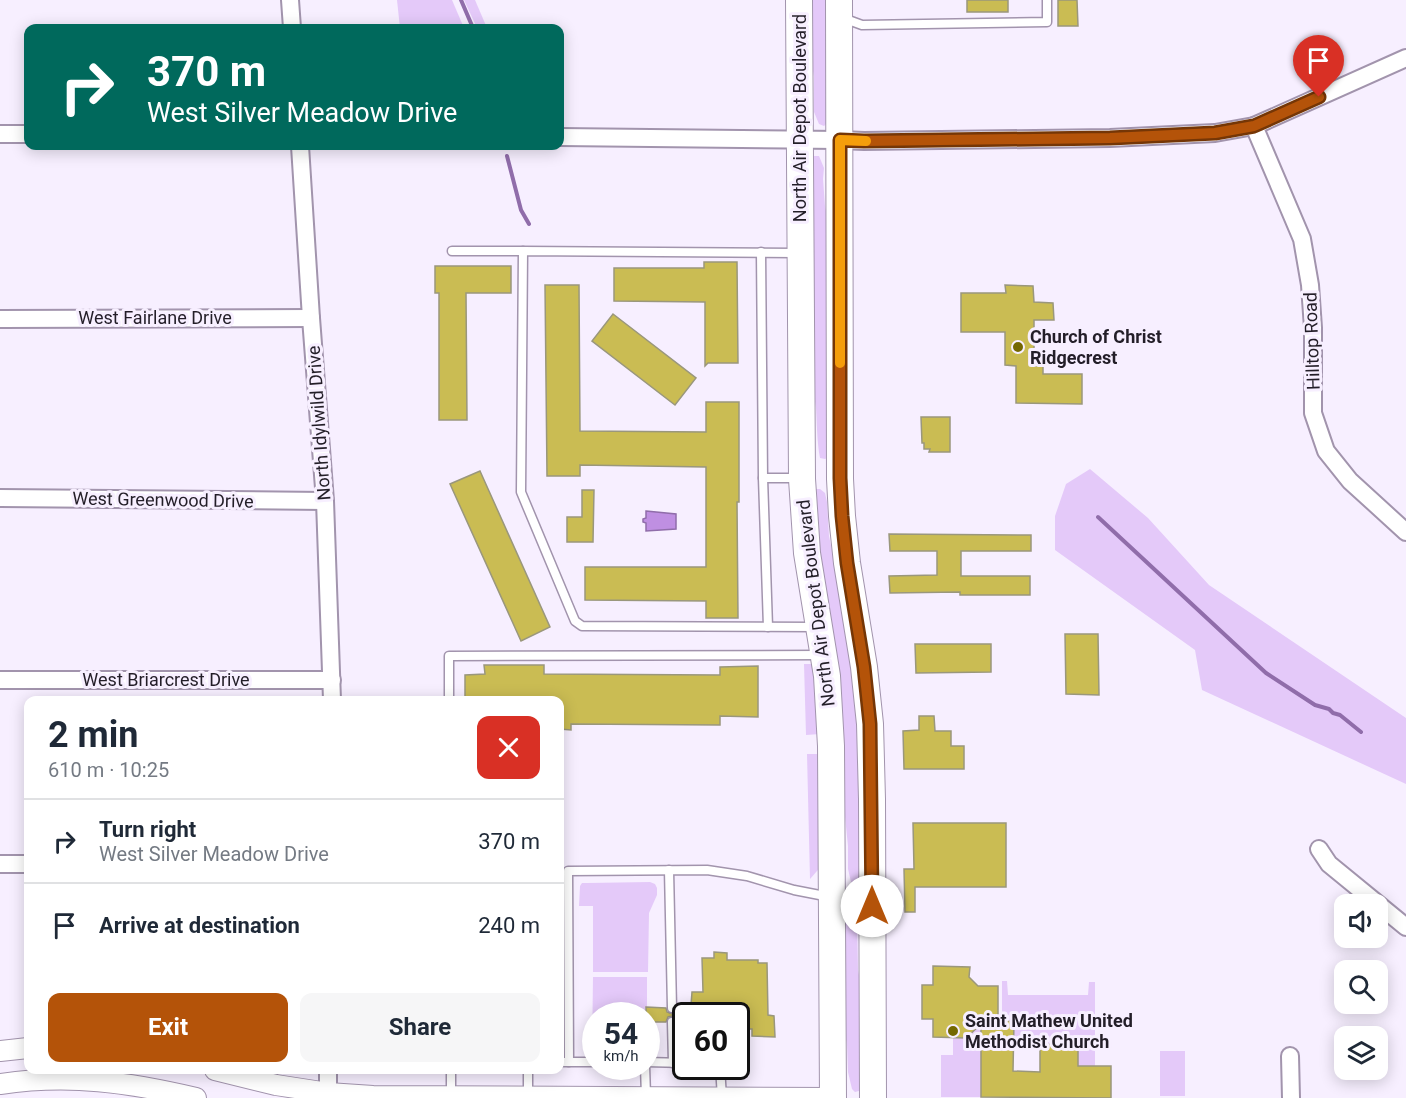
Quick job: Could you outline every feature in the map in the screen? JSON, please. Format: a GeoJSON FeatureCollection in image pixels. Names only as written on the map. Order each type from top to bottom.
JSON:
{"type":"FeatureCollection","features":[{"type":"Feature","properties":{"kind":"main road","name":"North Air Depot Boulevard"},"geometry":{"type":"LineString","coordinates":[[799,0],[802,478],[807,553],[828,685],[831,746],[833,1098]]}},
{"type":"Feature","properties":{"kind":"main road","name":"North Air Depot Boulevard"},"geometry":{"type":"LineString","coordinates":[[839,8],[840,478],[847,563],[869,713],[873,1098]]}},
{"type":"Feature","properties":{"kind":"main road"},"geometry":{"type":"LineString","coordinates":[[802,478],[840,478]]}},
{"type":"Feature","properties":{"kind":"street"},"geometry":{"type":"LineString","coordinates":[[290,0],[292,24]]}},
{"type":"Feature","properties":{"kind":"street"},"geometry":{"type":"LineString","coordinates":[[564,137],[864,141],[1110,138],[1215,133],[1254,126],[1406,58]]}},
{"type":"Feature","properties":{"kind":"street","name":"Hilltop Road"},"geometry":{"type":"LineString","coordinates":[[1254,126],[1302,239],[1310,285],[1313,328],[1313,413],[1326,451],[1350,482],[1406,532]]}},
{"type":"Feature","properties":{"kind":"street"},"geometry":{"type":"LineString","coordinates":[[0,134],[24,134]]}},
{"type":"Feature","properties":{"kind":"street","name":"North Idylwild Drive"},"geometry":{"type":"LineString","coordinates":[[300,150],[325,501],[332,696]]}},
{"type":"Feature","properties":{"kind":"street","name":"West Fairlane Drive"},"geometry":{"type":"LineString","coordinates":[[0,319],[311,318]]}},
{"type":"Feature","properties":{"kind":"street","name":"West Greenwood Drive"},"geometry":{"type":"LineString","coordinates":[[0,498],[325,501]]}},
{"type":"Feature","properties":{"kind":"street","name":"West Briarcrest Drive"},"geometry":{"type":"LineString","coordinates":[[0,680],[332,680]]}},
{"type":"Feature","properties":{"kind":"street"},"geometry":{"type":"LineString","coordinates":[[1318,849],[1329,864],[1406,927]]}},
{"type":"Feature","properties":{"kind":"street"},"geometry":{"type":"LineString","coordinates":[[0,864],[24,864]]}},
{"type":"Feature","properties":{"kind":"street"},"geometry":{"type":"LineString","coordinates":[[0,1050],[24,1048]]}},
{"type":"Feature","properties":{"kind":"street"},"geometry":{"type":"LineString","coordinates":[[1290,1056],[1291,1098]]}},
{"type":"Feature","properties":{"kind":"street"},"geometry":{"type":"LineString","coordinates":[[231,1074],[328,1095],[520,1098],[833,1098]]}},
{"type":"Feature","properties":{"kind":"street"},"geometry":{"type":"LineString","coordinates":[[328,1074],[328,1095]]}},
{"type":"Feature","properties":{"kind":"street"},"geometry":{"type":"LineString","coordinates":[[0,1084],[60,1079],[108,1081],[155,1088],[196,1098]]}},
{"type":"Feature","properties":{"kind":"lane"},"geometry":{"type":"LineString","coordinates":[[839,8],[862,25],[1047,22],[1047,0]]}},
{"type":"Feature","properties":{"kind":"lane"},"geometry":{"type":"LineString","coordinates":[[452,251],[801,253]]}},
{"type":"Feature","properties":{"kind":"lane"},"geometry":{"type":"LineString","coordinates":[[523,251],[521,492],[575,621],[582,626],[818,627]]}},
{"type":"Feature","properties":{"kind":"lane"},"geometry":{"type":"LineString","coordinates":[[761,252],[763,478],[768,627]]}},
{"type":"Feature","properties":{"kind":"lane"},"geometry":{"type":"LineString","coordinates":[[763,478],[802,478]]}},
{"type":"Feature","properties":{"kind":"lane"},"geometry":{"type":"LineString","coordinates":[[449,696],[448,656],[824,655]]}},
{"type":"Feature","properties":{"kind":"lane"},"geometry":{"type":"LineString","coordinates":[[569,1062],[568,870],[707,870],[747,876],[794,890],[872,906]]}},
{"type":"Feature","properties":{"kind":"lane"},"geometry":{"type":"LineString","coordinates":[[669,870],[672,1008]]}},
{"type":"Feature","properties":{"kind":"lane"},"geometry":{"type":"LineString","coordinates":[[564,1062],[582,1062]]}},
{"type":"Feature","properties":{"kind":"lane"},"geometry":{"type":"LineString","coordinates":[[451,1074],[451,1097]]}},
{"type":"Feature","properties":{"kind":"lane"},"geometry":{"type":"LineString","coordinates":[[528,1074],[528,1098]]}},
{"type":"Feature","properties":{"kind":"lane"},"geometry":{"type":"LineString","coordinates":[[646,1080],[646,1098]]}},
{"type":"Feature","properties":{"kind":"lane"},"geometry":{"type":"LineString","coordinates":[[721,1080],[722,1098]]}},
{"type":"Feature","properties":{"kind":"shaded area"},"geometry":{"type":"Polygon","coordinates":[[[397,0],[452,0],[462,24],[400,24],[397,0]]]}},
{"type":"Feature","properties":{"kind":"shaded area"},"geometry":{"type":"Polygon","coordinates":[[[464,0],[475,0],[485,24],[475,24],[464,0]]]}},
{"type":"Feature","properties":{"kind":"shaded area"},"geometry":{"type":"Polygon","coordinates":[[[806,0],[829,0],[827,123],[824,126],[819,124],[814,112],[814,76],[808,45],[806,0]]]}},
{"type":"Feature","properties":{"kind":"shaded area"},"geometry":{"type":"Polygon","coordinates":[[[813,156],[819,156],[824,168],[825,206],[829,228],[829,457],[825,459],[820,458],[816,408],[811,384],[807,171],[813,156]]]}},
{"type":"Feature","properties":{"kind":"shaded area"},"geometry":{"type":"Polygon","coordinates":[[[1090,469],[1148,518],[1209,585],[1406,718],[1406,784],[1202,690],[1195,650],[1055,550],[1055,516],[1066,484],[1090,469]]]}},
{"type":"Feature","properties":{"kind":"shaded area"},"geometry":{"type":"Polygon","coordinates":[[[816,489],[825,493],[829,536],[857,669],[864,871],[859,882],[855,884],[851,882],[848,869],[848,846],[812,494],[816,489]]]}},
{"type":"Feature","properties":{"kind":"shaded area"},"geometry":{"type":"Polygon","coordinates":[[[646,511],[676,514],[676,529],[646,531],[646,523],[643,519],[646,518],[646,511]]]}},
{"type":"Feature","properties":{"kind":"shaded area"},"geometry":{"type":"Polygon","coordinates":[[[804,664],[818,664],[820,734],[806,735],[804,664]]]}},
{"type":"Feature","properties":{"kind":"shaded area"},"geometry":{"type":"Polygon","coordinates":[[[807,754],[820,754],[824,863],[810,879],[807,754]]]}},
{"type":"Feature","properties":{"kind":"shaded area"},"geometry":{"type":"Polygon","coordinates":[[[650,882],[655,884],[657,895],[649,913],[648,972],[593,972],[593,906],[579,906],[580,886],[582,883],[650,882]]]}},
{"type":"Feature","properties":{"kind":"shaded area"},"geometry":{"type":"Polygon","coordinates":[[[846,911],[851,911],[857,918],[858,970],[863,995],[863,1086],[855,1092],[852,1089],[848,1072],[847,1045],[842,1015],[843,917],[846,911]]]}},
{"type":"Feature","properties":{"kind":"shaded area"},"geometry":{"type":"Polygon","coordinates":[[[593,977],[647,977],[647,1002],[593,1002],[593,977]]]}},
{"type":"Feature","properties":{"kind":"shaded area"},"geometry":{"type":"Polygon","coordinates":[[[1002,981],[1007,981],[1008,995],[1088,995],[1089,982],[1095,982],[1095,1066],[1078,1086],[1078,1045],[1042,1044],[1041,1037],[1013,1048],[1014,1021],[1002,1021],[1002,981]]]}},
{"type":"Feature","properties":{"kind":"shaded area"},"geometry":{"type":"Polygon","coordinates":[[[981,1024],[981,1097],[941,1097],[941,1055],[953,1055],[953,1038],[966,1038],[981,1024]]]}},
{"type":"Feature","properties":{"kind":"shaded area"},"geometry":{"type":"Polygon","coordinates":[[[1160,1051],[1185,1051],[1185,1096],[1160,1096],[1160,1051]]]}},
{"type":"Feature","properties":{"kind":"building"},"geometry":{"type":"Polygon","coordinates":[[[967,0],[1008,0],[1008,12],[967,12],[967,0]]]}},
{"type":"Feature","properties":{"kind":"building"},"geometry":{"type":"Polygon","coordinates":[[[1058,0],[1077,0],[1078,26],[1058,26],[1058,0]]]}},
{"type":"Feature","properties":{"kind":"building"},"geometry":{"type":"Polygon","coordinates":[[[704,262],[737,262],[738,363],[708,363],[705,366],[705,302],[614,301],[614,268],[704,268],[704,262]]]}},
{"type":"Feature","properties":{"kind":"building"},"geometry":{"type":"Polygon","coordinates":[[[435,266],[511,266],[511,293],[466,293],[467,420],[439,420],[439,293],[435,293],[435,266]]]}},
{"type":"Feature","properties":{"kind":"building"},"geometry":{"type":"Polygon","coordinates":[[[545,285],[579,285],[580,431],[706,432],[706,402],[739,402],[738,618],[706,618],[706,601],[585,600],[585,567],[706,567],[706,467],[580,465],[580,476],[547,476],[545,285]]]}},
{"type":"Feature","properties":{"kind":"building","name":"Church of Christ Ridgecrest"},"geometry":{"type":"Polygon","coordinates":[[[1005,285],[1033,286],[1034,302],[1053,303],[1054,320],[1034,320],[1034,366],[1043,366],[1043,374],[1082,374],[1082,404],[1016,403],[1016,366],[1005,365],[1005,332],[961,332],[961,293],[1006,293],[1005,285]]]}},
{"type":"Feature","properties":{"kind":"building"},"geometry":{"type":"Polygon","coordinates":[[[613,314],[696,378],[675,405],[592,341],[613,314]]]}},
{"type":"Feature","properties":{"kind":"building"},"geometry":{"type":"Polygon","coordinates":[[[921,417],[950,417],[950,452],[929,452],[930,449],[924,449],[921,417]]]}},
{"type":"Feature","properties":{"kind":"building"},"geometry":{"type":"Polygon","coordinates":[[[480,471],[550,627],[521,641],[450,484],[480,471]]]}},
{"type":"Feature","properties":{"kind":"building"},"geometry":{"type":"Polygon","coordinates":[[[582,490],[594,490],[593,542],[567,542],[567,517],[582,517],[582,490]]]}},
{"type":"Feature","properties":{"kind":"building"},"geometry":{"type":"Polygon","coordinates":[[[889,534],[1031,535],[1031,551],[961,551],[961,576],[1030,576],[1030,595],[960,595],[960,592],[890,593],[889,576],[937,575],[937,551],[890,551],[889,534]]]}},
{"type":"Feature","properties":{"kind":"building"},"geometry":{"type":"Polygon","coordinates":[[[1065,634],[1098,634],[1099,695],[1066,694],[1065,634]]]}},
{"type":"Feature","properties":{"kind":"building"},"geometry":{"type":"Polygon","coordinates":[[[915,644],[991,644],[991,672],[916,673],[915,644]]]}},
{"type":"Feature","properties":{"kind":"building"},"geometry":{"type":"Polygon","coordinates":[[[484,665],[544,665],[544,674],[720,675],[720,667],[758,666],[758,717],[720,716],[720,725],[571,724],[571,730],[564,729],[564,696],[465,696],[465,675],[485,674],[484,665]]]}},
{"type":"Feature","properties":{"kind":"building"},"geometry":{"type":"Polygon","coordinates":[[[919,716],[934,716],[935,731],[951,731],[951,746],[964,746],[964,769],[904,769],[903,731],[919,730],[919,716]]]}},
{"type":"Feature","properties":{"kind":"building"},"geometry":{"type":"Polygon","coordinates":[[[913,823],[1006,823],[1006,887],[915,887],[915,912],[905,912],[904,869],[914,869],[913,823]]]}},
{"type":"Feature","properties":{"kind":"building"},"geometry":{"type":"Polygon","coordinates":[[[714,952],[727,953],[727,960],[758,960],[758,963],[767,963],[768,1015],[774,1016],[775,1037],[752,1036],[750,1002],[691,1002],[692,992],[703,992],[702,958],[714,958],[714,952]]]}},
{"type":"Feature","properties":{"kind":"building","name":"Saint Mathew United Methodist Church"},"geometry":{"type":"Polygon","coordinates":[[[933,966],[970,967],[969,977],[978,986],[998,986],[998,1021],[1014,1021],[1013,1071],[1040,1072],[1040,1044],[1078,1045],[1078,1066],[1111,1066],[1111,1098],[981,1097],[981,1024],[966,1038],[933,1037],[933,1019],[922,1019],[922,985],[933,985],[933,966]]]}},
{"type":"Feature","properties":{"kind":"building"},"geometry":{"type":"Polygon","coordinates":[[[660,1008],[666,1008],[667,1012],[672,1014],[666,1022],[660,1022],[660,1008]]]}},
{"type":"Feature","properties":{"kind":"waterway"},"geometry":{"type":"LineString","coordinates":[[461,0],[471,24]]}},
{"type":"Feature","properties":{"kind":"waterway"},"geometry":{"type":"LineString","coordinates":[[507,156],[521,210],[529,224]]}},
{"type":"Feature","properties":{"kind":"waterway"},"geometry":{"type":"LineString","coordinates":[[1098,517],[1266,673],[1315,705],[1340,715],[1361,732]]}},
{"type":"Feature","properties":{"kind":"slow traffic"},"geometry":{"type":"LineString","coordinates":[[840,363],[840,140],[866,141]]}},
{"type":"Feature","properties":{"kind":"place","name":"Church of Christ Ridgecrest"},"geometry":{"type":"Point","coordinates":[1018,347]}},
{"type":"Feature","properties":{"kind":"place","name":"Saint Mathew United Methodist Church"},"geometry":{"type":"Point","coordinates":[953,1031]}},
{"type":"Feature","properties":{"kind":"route"},"geometry":{"type":"LineString","coordinates":[[872,906],[870,724],[864,667],[847,563],[840,478],[840,140],[1110,138],[1215,133],[1254,126],[1319,97]]}}]}
